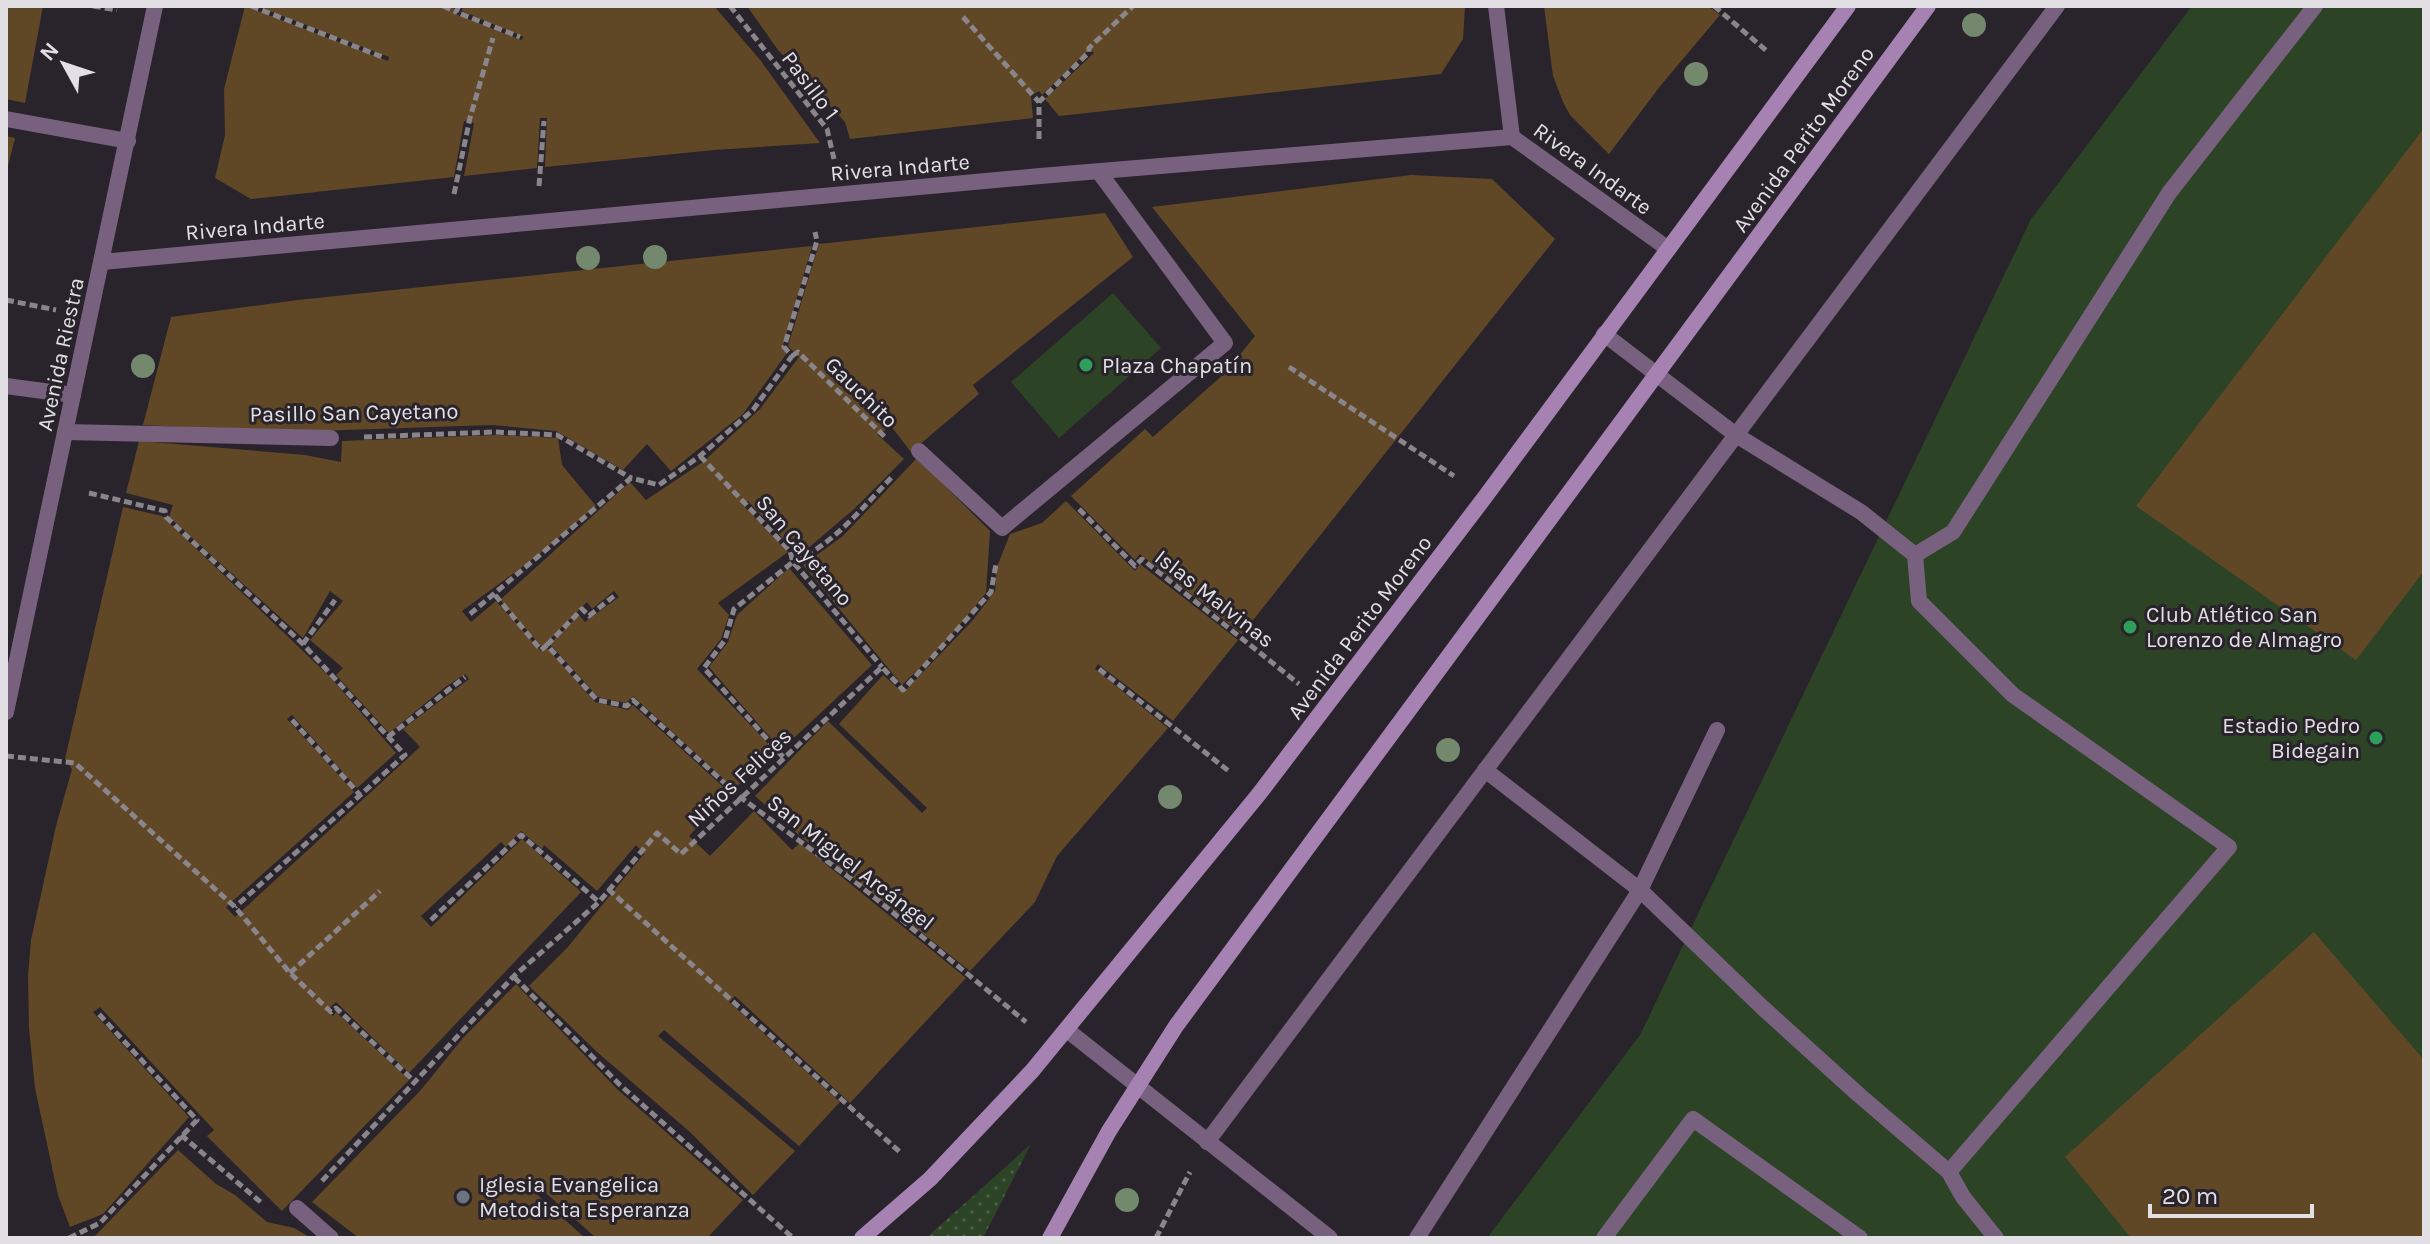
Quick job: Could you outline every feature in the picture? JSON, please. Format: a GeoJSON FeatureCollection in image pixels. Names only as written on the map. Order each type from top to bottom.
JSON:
{"type":"FeatureCollection","features":[{"type":"Feature","properties":{"kind":"main road","name":"Avenida Perito Moreno"},"geometry":{"type":"LineString","coordinates":[[862,1238],[930,1179],[1055,1045],[1259,794],[1485,497],[1848,6]]}},
{"type":"Feature","properties":{"kind":"main road","name":"Avenida Perito Moreno"},"geometry":{"type":"LineString","coordinates":[[1050,1238],[1136,1087],[1176,1026],[1928,6]]}},
{"type":"Feature","properties":{"kind":"street","name":"Avenida Riestra"},"geometry":{"type":"LineString","coordinates":[[6,712],[155,6]]}},
{"type":"Feature","properties":{"kind":"street"},"geometry":{"type":"LineString","coordinates":[[1496,6],[1512,137]]}},
{"type":"Feature","properties":{"kind":"street"},"geometry":{"type":"LineString","coordinates":[[1207,1142],[2057,6]]}},
{"type":"Feature","properties":{"kind":"street"},"geometry":{"type":"LineString","coordinates":[[1915,555],[1953,532],[2169,193],[2315,6]]}},
{"type":"Feature","properties":{"kind":"street"},"geometry":{"type":"LineString","coordinates":[[6,119],[128,141]]}},
{"type":"Feature","properties":{"kind":"street","name":"Rivera Indarte"},"geometry":{"type":"LineString","coordinates":[[102,262],[1040,176],[1512,137],[1667,248]]}},
{"type":"Feature","properties":{"kind":"street"},"geometry":{"type":"LineString","coordinates":[[914,455],[1002,528],[1225,343],[1099,172]]}},
{"type":"Feature","properties":{"kind":"street"},"geometry":{"type":"LineString","coordinates":[[1604,334],[1736,435],[1861,512],[1915,555],[1919,601],[2013,695],[2229,847],[1949,1172]]}},
{"type":"Feature","properties":{"kind":"street"},"geometry":{"type":"LineString","coordinates":[[6,386],[73,395]]}},
{"type":"Feature","properties":{"kind":"street","name":"Pasillo San Cayetano"},"geometry":{"type":"LineString","coordinates":[[65,432],[331,438]]}},
{"type":"Feature","properties":{"kind":"street"},"geometry":{"type":"LineString","coordinates":[[1417,1238],[1640,890],[1717,730]]}},
{"type":"Feature","properties":{"kind":"street"},"geometry":{"type":"LineString","coordinates":[[1485,770],[1640,890],[1763,1008],[1949,1172],[1987,1235]]}},
{"type":"Feature","properties":{"kind":"street"},"geometry":{"type":"LineString","coordinates":[[1067,1030],[1330,1238]]}},
{"type":"Feature","properties":{"kind":"street"},"geometry":{"type":"LineString","coordinates":[[1604,1238],[1693,1119],[1860,1238]]}},
{"type":"Feature","properties":{"kind":"street"},"geometry":{"type":"LineString","coordinates":[[297,1208],[331,1238]]}},
{"type":"Feature","properties":{"kind":"path"},"geometry":{"type":"LineString","coordinates":[[251,6],[385,58]]}},
{"type":"Feature","properties":{"kind":"path"},"geometry":{"type":"LineString","coordinates":[[443,6],[458,9],[520,37]]}},
{"type":"Feature","properties":{"kind":"path","name":"Pasillo 1"},"geometry":{"type":"LineString","coordinates":[[730,6],[827,129],[841,195]]}},
{"type":"Feature","properties":{"kind":"path"},"geometry":{"type":"LineString","coordinates":[[1039,102],[1133,6]]}},
{"type":"Feature","properties":{"kind":"path"},"geometry":{"type":"LineString","coordinates":[[1714,6],[1796,76]]}},
{"type":"Feature","properties":{"kind":"path"},"geometry":{"type":"LineString","coordinates":[[963,17],[1039,102],[1040,176]]}},
{"type":"Feature","properties":{"kind":"path"},"geometry":{"type":"LineString","coordinates":[[446,230],[470,118],[493,38]]}},
{"type":"Feature","properties":{"kind":"path"},"geometry":{"type":"LineString","coordinates":[[536,223],[544,121]]}},
{"type":"Feature","properties":{"kind":"path"},"geometry":{"type":"LineString","coordinates":[[470,614],[631,478],[659,485],[700,456],[753,410],[792,356],[784,347],[817,241],[808,198]]}},
{"type":"Feature","properties":{"kind":"path"},"geometry":{"type":"LineString","coordinates":[[6,300],[90,316]]}},
{"type":"Feature","properties":{"kind":"path","name":"Gauchito"},"geometry":{"type":"LineString","coordinates":[[792,356],[798,352],[883,436],[914,455]]}},
{"type":"Feature","properties":{"kind":"path"},"geometry":{"type":"LineString","coordinates":[[1289,367],[1485,497]]}},
{"type":"Feature","properties":{"kind":"path","name":"Pasillo San Cayetano"},"geometry":{"type":"LineString","coordinates":[[331,438],[495,432],[557,435],[631,478]]}},
{"type":"Feature","properties":{"kind":"path"},"geometry":{"type":"LineString","coordinates":[[783,757],[704,668],[725,640],[734,609],[793,562],[839,531],[914,455]]}},
{"type":"Feature","properties":{"kind":"path","name":"San Cayetano"},"geometry":{"type":"LineString","coordinates":[[700,456],[790,551],[793,562],[882,667]]}},
{"type":"Feature","properties":{"kind":"path","name":"Islas Malvinas"},"geometry":{"type":"LineString","coordinates":[[1055,484],[1135,566],[1142,559],[1328,707]]}},
{"type":"Feature","properties":{"kind":"path"},"geometry":{"type":"LineString","coordinates":[[53,485],[165,511],[166,517],[303,644],[405,755],[235,907]]}},
{"type":"Feature","properties":{"kind":"path"},"geometry":{"type":"LineString","coordinates":[[882,667],[903,690],[991,592],[1002,528]]}},
{"type":"Feature","properties":{"kind":"path","name":"San Miguel Arcángel"},"geometry":{"type":"LineString","coordinates":[[495,595],[541,650],[547,645],[597,700],[627,706],[633,700],[740,797],[858,884],[1055,1045]]}},
{"type":"Feature","properties":{"kind":"path"},"geometry":{"type":"LineString","coordinates":[[547,645],[582,609],[589,616],[614,596]]}},
{"type":"Feature","properties":{"kind":"path"},"geometry":{"type":"LineString","coordinates":[[303,644],[335,600]]}},
{"type":"Feature","properties":{"kind":"path","name":"Niños Felices"},"geometry":{"type":"LineString","coordinates":[[297,1208],[514,976],[599,902],[657,833],[681,854],[882,667]]}},
{"type":"Feature","properties":{"kind":"path"},"geometry":{"type":"LineString","coordinates":[[1099,669],[1259,794]]}},
{"type":"Feature","properties":{"kind":"path"},"geometry":{"type":"LineString","coordinates":[[388,737],[465,677]]}},
{"type":"Feature","properties":{"kind":"path"},"geometry":{"type":"LineString","coordinates":[[292,720],[360,795]]}},
{"type":"Feature","properties":{"kind":"path"},"geometry":{"type":"LineString","coordinates":[[6,756],[75,763],[235,907],[290,973],[331,1012],[336,1008],[414,1081]]}},
{"type":"Feature","properties":{"kind":"path"},"geometry":{"type":"LineString","coordinates":[[431,920],[521,835],[599,902]]}},
{"type":"Feature","properties":{"kind":"path"},"geometry":{"type":"LineString","coordinates":[[608,889],[930,1179]]}},
{"type":"Feature","properties":{"kind":"path"},"geometry":{"type":"LineString","coordinates":[[290,973],[380,891]]}},
{"type":"Feature","properties":{"kind":"path"},"geometry":{"type":"LineString","coordinates":[[514,976],[620,1085],[793,1238]]}},
{"type":"Feature","properties":{"kind":"path"},"geometry":{"type":"LineString","coordinates":[[69,1238],[100,1223],[197,1120],[97,1012]]}},
{"type":"Feature","properties":{"kind":"path"},"geometry":{"type":"LineString","coordinates":[[181,1135],[284,1221],[297,1208]]}},
{"type":"Feature","properties":{"kind":"path"},"geometry":{"type":"LineString","coordinates":[[1156,1238],[1207,1142]]}},
{"type":"Feature","properties":{"kind":"green space","name":"Club Atlético San Lorenzo de Almagro"},"geometry":{"type":"Polygon","coordinates":[[[2192,6],[2424,6],[2424,1238],[1487,1238],[1640,1035],[2031,219],[2192,6]]]}},
{"type":"Feature","properties":{"kind":"green space","name":"Plaza Chapatín"},"geometry":{"type":"Polygon","coordinates":[[[1113,293],[1161,348],[1059,438],[1011,382],[1113,293]]]}},
{"type":"Feature","properties":{"kind":"green space"},"geometry":{"type":"Polygon","coordinates":[[[1031,1144],[983,1238],[926,1238],[1031,1144]]]}},
{"type":"Feature","properties":{"kind":"building"},"geometry":{"type":"Polygon","coordinates":[[[6,6],[43,6],[25,103],[6,99],[6,6]]]}},
{"type":"Feature","properties":{"kind":"building"},"geometry":{"type":"Polygon","coordinates":[[[245,6],[388,61],[389,57],[257,6],[455,6],[453,13],[521,40],[524,37],[462,11],[463,6],[714,6],[761,61],[820,143],[545,167],[547,118],[540,118],[537,168],[464,176],[474,123],[464,121],[454,177],[251,199],[215,178],[225,135],[224,89],[245,6]]]}},
{"type":"Feature","properties":{"kind":"building"},"geometry":{"type":"Polygon","coordinates":[[[747,6],[1465,6],[1463,39],[1441,74],[1059,116],[1045,99],[1094,53],[1090,49],[1042,95],[1039,91],[1031,96],[1033,118],[850,139],[845,122],[778,50],[747,6]]]}},
{"type":"Feature","properties":{"kind":"building"},"geometry":{"type":"Polygon","coordinates":[[[1544,6],[1708,6],[1720,15],[1661,85],[1609,154],[1570,115],[1563,102],[1553,76],[1544,6]]]}},
{"type":"Feature","properties":{"kind":"building"},"geometry":{"type":"Polygon","coordinates":[[[2424,128],[2424,571],[2356,660],[2136,506],[2424,128]]]}},
{"type":"Feature","properties":{"kind":"building"},"geometry":{"type":"Polygon","coordinates":[[[6,136],[15,138],[7,170],[6,170],[6,136]]]}},
{"type":"Feature","properties":{"kind":"building"},"geometry":{"type":"Polygon","coordinates":[[[1411,175],[1492,179],[1555,239],[1242,634],[1140,554],[1135,560],[1071,496],[1145,429],[1153,437],[1225,373],[1255,336],[1152,207],[1411,175]]]}},
{"type":"Feature","properties":{"kind":"building"},"geometry":{"type":"Polygon","coordinates":[[[1105,213],[1133,257],[973,385],[979,394],[911,452],[891,426],[878,435],[904,459],[854,509],[799,556],[748,501],[743,505],[788,552],[718,603],[729,615],[721,639],[697,669],[772,748],[735,789],[633,696],[626,703],[598,697],[550,644],[579,615],[585,622],[619,597],[614,591],[592,609],[587,602],[542,647],[500,600],[630,482],[646,500],[703,462],[760,409],[799,357],[788,346],[819,244],[1105,213]]]}},
{"type":"Feature","properties":{"kind":"building"},"geometry":{"type":"Polygon","coordinates":[[[812,246],[782,349],[787,353],[743,414],[671,471],[647,444],[623,470],[556,431],[493,425],[286,432],[143,425],[171,317],[298,300],[812,246]]]}},
{"type":"Feature","properties":{"kind":"building"},"geometry":{"type":"Polygon","coordinates":[[[496,435],[558,438],[562,465],[596,506],[537,556],[462,611],[471,622],[496,601],[541,651],[546,647],[595,702],[628,710],[633,705],[730,793],[689,836],[710,856],[754,811],[792,850],[800,843],[966,978],[850,1103],[735,996],[729,1002],[840,1102],[799,1146],[664,1030],[658,1036],[795,1151],[753,1195],[690,1132],[597,1052],[529,986],[567,948],[644,854],[636,845],[597,891],[544,845],[542,849],[521,831],[506,847],[501,842],[421,916],[431,927],[522,839],[581,892],[409,1073],[336,1002],[326,1011],[333,1016],[336,1012],[409,1080],[282,1211],[207,1136],[214,1130],[100,1007],[93,1012],[189,1117],[103,1214],[70,1227],[58,1195],[35,1088],[28,976],[31,940],[72,769],[65,759],[123,507],[162,516],[330,677],[396,753],[357,788],[292,715],[287,719],[354,792],[226,907],[235,917],[420,747],[403,729],[469,679],[465,674],[444,688],[389,733],[336,675],[343,668],[310,640],[343,601],[330,591],[303,638],[169,517],[173,505],[126,493],[139,441],[305,455],[341,462],[342,441],[496,435]]]}},
{"type":"Feature","properties":{"kind":"building"},"geometry":{"type":"Polygon","coordinates":[[[917,458],[990,531],[986,593],[943,645],[902,685],[803,565],[843,536],[917,458]]]}},
{"type":"Feature","properties":{"kind":"building"},"geometry":{"type":"Polygon","coordinates":[[[1066,501],[1135,571],[1140,564],[1238,640],[1173,721],[1098,664],[1095,669],[1168,728],[1057,856],[1035,902],[970,971],[800,836],[755,796],[828,721],[922,813],[927,808],[839,724],[883,675],[903,693],[973,620],[995,591],[997,567],[1010,534],[1042,523],[1066,501]]]}},
{"type":"Feature","properties":{"kind":"building"},"geometry":{"type":"Polygon","coordinates":[[[789,568],[872,665],[781,750],[709,667],[728,642],[737,615],[789,568]]]}},
{"type":"Feature","properties":{"kind":"building"},"geometry":{"type":"Polygon","coordinates":[[[2314,932],[2424,1060],[2424,1238],[2131,1238],[2065,1157],[2314,932]]]}},
{"type":"Feature","properties":{"kind":"building"},"geometry":{"type":"Polygon","coordinates":[[[516,984],[617,1089],[743,1200],[707,1238],[596,1238],[537,1185],[533,1191],[585,1238],[359,1238],[312,1202],[420,1091],[463,1038],[516,984]]]}},
{"type":"Feature","properties":{"kind":"building"},"geometry":{"type":"Polygon","coordinates":[[[178,1150],[216,1184],[235,1195],[267,1222],[294,1228],[311,1238],[93,1238],[178,1150]]]}},
{"type":"Feature","properties":{"kind":"place","name":"Plaza Chapatín"},"geometry":{"type":"Point","coordinates":[1086,365]}},
{"type":"Feature","properties":{"kind":"place","name":"Club Atlético San Lorenzo de Almagro"},"geometry":{"type":"Point","coordinates":[2130,627]}},
{"type":"Feature","properties":{"kind":"place","name":"Estadio Pedro Bidegain"},"geometry":{"type":"Point","coordinates":[2376,738]}},
{"type":"Feature","properties":{"kind":"place","name":"Iglesia Evangelica Metodista Esperanza"},"geometry":{"type":"Point","coordinates":[463,1197]}}]}
